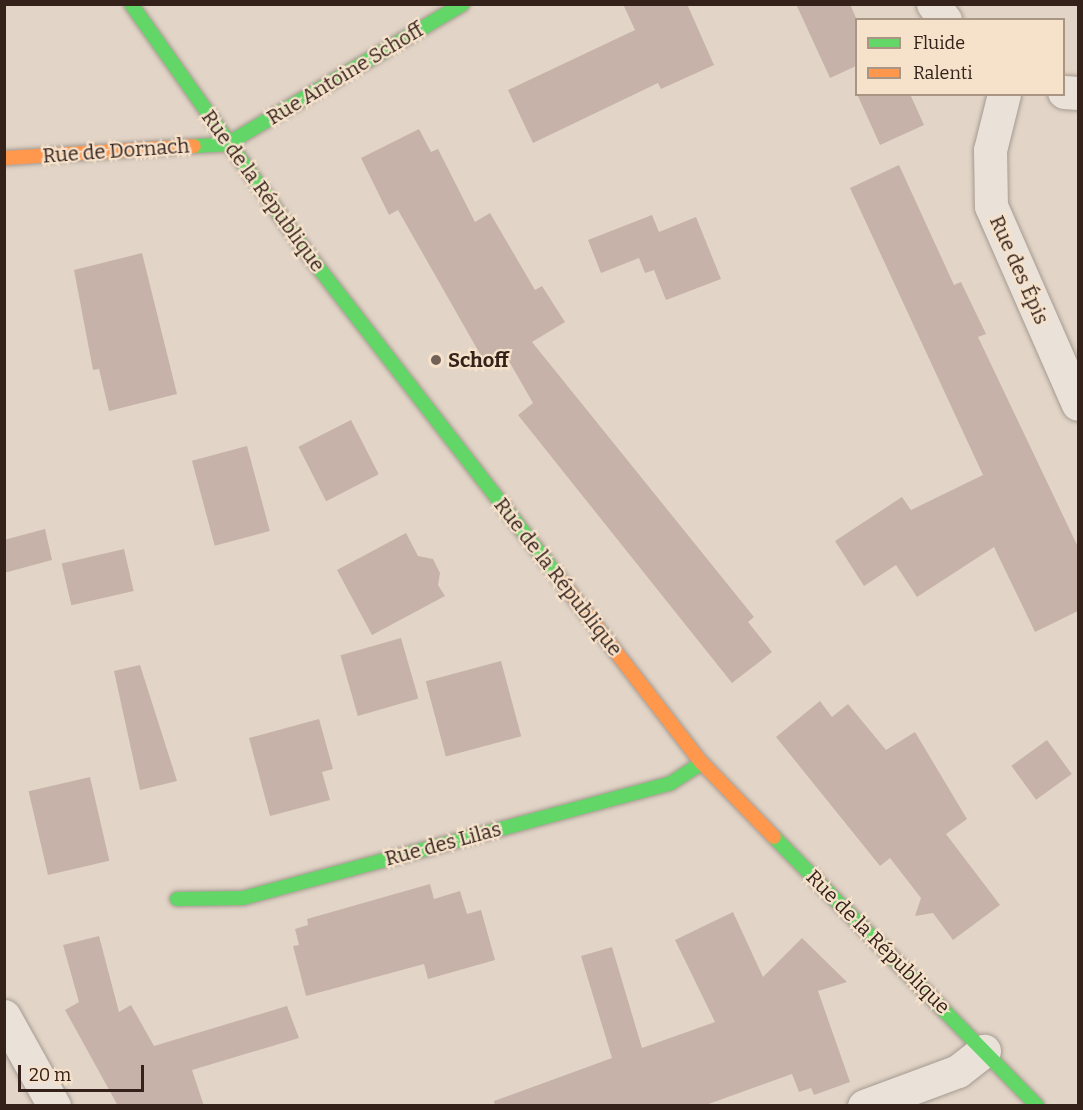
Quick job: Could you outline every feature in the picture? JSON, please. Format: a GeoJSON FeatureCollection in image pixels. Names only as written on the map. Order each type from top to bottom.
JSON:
{"type":"FeatureCollection","features":[{"type":"Feature","properties":{"kind":"main road","name":"Rue de la République"},"geometry":{"type":"LineString","coordinates":[[131,4],[227,144],[702,763],[1037,1106]]}},
{"type":"Feature","properties":{"kind":"main road","name":"Rue Antoine Schoff"},"geometry":{"type":"LineString","coordinates":[[227,144],[463,4]]}},
{"type":"Feature","properties":{"kind":"main road","name":"Rue de Dornach"},"geometry":{"type":"LineString","coordinates":[[4,158],[227,144]]}},
{"type":"Feature","properties":{"kind":"main road","name":"Rue des Lilas"},"geometry":{"type":"LineString","coordinates":[[177,899],[243,898],[671,783],[702,763]]}},
{"type":"Feature","properties":{"kind":"street"},"geometry":{"type":"LineString","coordinates":[[933,4],[944,18]]}},
{"type":"Feature","properties":{"kind":"street","name":"Rue des Épis"},"geometry":{"type":"LineString","coordinates":[[1004,96],[990,150],[991,206],[1078,404]]}},
{"type":"Feature","properties":{"kind":"street"},"geometry":{"type":"LineString","coordinates":[[4,1016],[54,1106]]}},
{"type":"Feature","properties":{"kind":"street"},"geometry":{"type":"LineString","coordinates":[[864,1106],[958,1071],[984,1051]]}},
{"type":"Feature","properties":{"kind":"building"},"geometry":{"type":"Polygon","coordinates":[[[623,4],[687,4],[714,65],[661,89],[658,83],[533,143],[508,90],[635,30],[623,4]]]}},
{"type":"Feature","properties":{"kind":"building"},"geometry":{"type":"Polygon","coordinates":[[[796,4],[850,4],[856,18],[855,66],[830,78],[796,4]]]}},
{"type":"Feature","properties":{"kind":"building"},"geometry":{"type":"Polygon","coordinates":[[[858,96],[911,96],[924,125],[880,145],[858,96]]]}},
{"type":"Feature","properties":{"kind":"building"},"geometry":{"type":"Polygon","coordinates":[[[419,129],[431,152],[438,149],[475,222],[490,213],[535,290],[542,286],[565,322],[532,342],[754,617],[748,622],[772,652],[732,683],[518,415],[533,403],[502,349],[484,361],[398,210],[389,215],[361,158],[419,129]]]}},
{"type":"Feature","properties":{"kind":"building"},"geometry":{"type":"Polygon","coordinates":[[[899,165],[954,285],[961,282],[986,334],[978,337],[1078,547],[1078,611],[1035,632],[994,547],[917,597],[896,565],[864,586],[835,541],[902,497],[911,510],[983,475],[850,188],[899,165]]]}},
{"type":"Feature","properties":{"kind":"building"},"geometry":{"type":"Polygon","coordinates":[[[652,215],[659,232],[696,217],[721,279],[666,300],[654,270],[645,273],[639,258],[601,273],[588,240],[652,215]]]}},
{"type":"Feature","properties":{"kind":"building"},"geometry":{"type":"Polygon","coordinates":[[[142,253],[177,394],[109,411],[99,369],[93,370],[74,270],[142,253]]]}},
{"type":"Feature","properties":{"kind":"building"},"geometry":{"type":"Polygon","coordinates":[[[351,420],[379,474],[326,501],[298,447],[351,420]]]}},
{"type":"Feature","properties":{"kind":"building"},"geometry":{"type":"Polygon","coordinates":[[[247,446],[270,531],[215,546],[192,461],[247,446]]]}},
{"type":"Feature","properties":{"kind":"building"},"geometry":{"type":"Polygon","coordinates":[[[45,529],[52,560],[4,573],[4,540],[45,529]]]}},
{"type":"Feature","properties":{"kind":"building"},"geometry":{"type":"Polygon","coordinates":[[[406,533],[418,556],[433,559],[440,573],[438,585],[445,596],[372,635],[337,570],[406,533]]]}},
{"type":"Feature","properties":{"kind":"building"},"geometry":{"type":"Polygon","coordinates":[[[124,549],[134,591],[71,605],[62,563],[124,549]]]}},
{"type":"Feature","properties":{"kind":"building"},"geometry":{"type":"Polygon","coordinates":[[[401,638],[418,699],[358,716],[340,655],[401,638]]]}},
{"type":"Feature","properties":{"kind":"building"},"geometry":{"type":"Polygon","coordinates":[[[501,661],[521,736],[446,757],[426,681],[501,661]]]}},
{"type":"Feature","properties":{"kind":"building"},"geometry":{"type":"Polygon","coordinates":[[[140,665],[177,781],[140,790],[114,671],[140,665]]]}},
{"type":"Feature","properties":{"kind":"building"},"geometry":{"type":"Polygon","coordinates":[[[820,701],[832,717],[848,704],[886,750],[915,732],[967,819],[946,834],[1000,905],[953,940],[933,913],[915,916],[921,898],[890,858],[880,866],[776,737],[820,701]]]}},
{"type":"Feature","properties":{"kind":"building"},"geometry":{"type":"Polygon","coordinates":[[[319,719],[333,769],[322,772],[330,800],[270,816],[249,738],[319,719]]]}},
{"type":"Feature","properties":{"kind":"building"},"geometry":{"type":"Polygon","coordinates":[[[1047,740],[1072,774],[1036,800],[1011,766],[1047,740]]]}},
{"type":"Feature","properties":{"kind":"building"},"geometry":{"type":"Polygon","coordinates":[[[90,777],[109,861],[48,875],[29,791],[90,777]]]}},
{"type":"Feature","properties":{"kind":"building"},"geometry":{"type":"Polygon","coordinates":[[[430,884],[434,899],[460,891],[467,914],[481,910],[495,960],[428,979],[424,964],[306,996],[293,946],[299,945],[295,929],[308,925],[307,919],[430,884]]]}},
{"type":"Feature","properties":{"kind":"building"},"geometry":{"type":"Polygon","coordinates":[[[733,912],[763,977],[802,938],[847,982],[818,991],[850,1082],[814,1095],[811,1088],[799,1092],[792,1074],[703,1106],[495,1106],[494,1101],[612,1058],[581,956],[612,947],[642,1048],[715,1022],[675,940],[733,912]]]}},
{"type":"Feature","properties":{"kind":"building"},"geometry":{"type":"Polygon","coordinates":[[[99,936],[119,1012],[131,1005],[154,1046],[287,1006],[299,1038],[192,1070],[204,1106],[118,1106],[65,1010],[79,1002],[63,945],[99,936]]]}},
{"type":"Feature","properties":{"kind":"traffic: fast"},"geometry":{"type":"LineString","coordinates":[[131,4],[304,249],[558,577]]}},
{"type":"Feature","properties":{"kind":"traffic: fast"},"geometry":{"type":"LineString","coordinates":[[194,146],[227,144],[463,4]]}},
{"type":"Feature","properties":{"kind":"traffic: fast"},"geometry":{"type":"LineString","coordinates":[[177,899],[243,898],[671,783],[702,763]]}},
{"type":"Feature","properties":{"kind":"traffic: fast"},"geometry":{"type":"LineString","coordinates":[[774,837],[1037,1106]]}},
{"type":"Feature","properties":{"kind":"traffic: slow"},"geometry":{"type":"LineString","coordinates":[[4,158],[194,146]]}},
{"type":"Feature","properties":{"kind":"traffic: slow"},"geometry":{"type":"LineString","coordinates":[[558,577],[702,763],[774,837]]}},
{"type":"Feature","properties":{"kind":"place","name":"Schoff"},"geometry":{"type":"Point","coordinates":[436,360]}}]}
